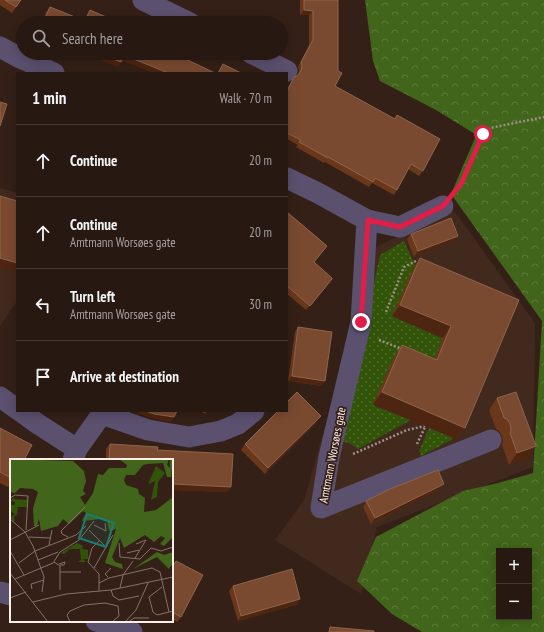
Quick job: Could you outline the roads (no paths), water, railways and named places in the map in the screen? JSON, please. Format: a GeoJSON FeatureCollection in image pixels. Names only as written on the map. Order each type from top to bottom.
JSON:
{"type":"FeatureCollection","features":[{"type":"Feature","properties":{"kind":"street"},"geometry":{"type":"LineString","coordinates":[[144,0],[176,16]]}},
{"type":"Feature","properties":{"kind":"street"},"geometry":{"type":"LineString","coordinates":[[0,47],[16,56]]}},
{"type":"Feature","properties":{"kind":"street"},"geometry":{"type":"LineString","coordinates":[[25,60],[52,72]]}},
{"type":"Feature","properties":{"kind":"street"},"geometry":{"type":"LineString","coordinates":[[265,60],[288,71]]}},
{"type":"Feature","properties":{"kind":"street"},"geometry":{"type":"LineString","coordinates":[[288,178],[368,220],[400,227],[443,206]]}},
{"type":"Feature","properties":{"kind":"street","name":"Amtmann Worsøes gate"},"geometry":{"type":"LineString","coordinates":[[368,220],[361,322],[329,457],[321,508],[491,440]]}},
{"type":"Feature","properties":{"kind":"street"},"geometry":{"type":"LineString","coordinates":[[0,397],[16,408]]}},
{"type":"Feature","properties":{"kind":"street"},"geometry":{"type":"LineString","coordinates":[[21,412],[75,454],[103,412],[148,430],[189,437],[221,431],[238,424],[253,412]]}},
{"type":"Feature","properties":{"kind":"street"},"geometry":{"type":"LineString","coordinates":[[0,592],[10,595]]}},
{"type":"Feature","properties":{"kind":"street"},"geometry":{"type":"LineString","coordinates":[[99,622],[132,632]]}}]}
